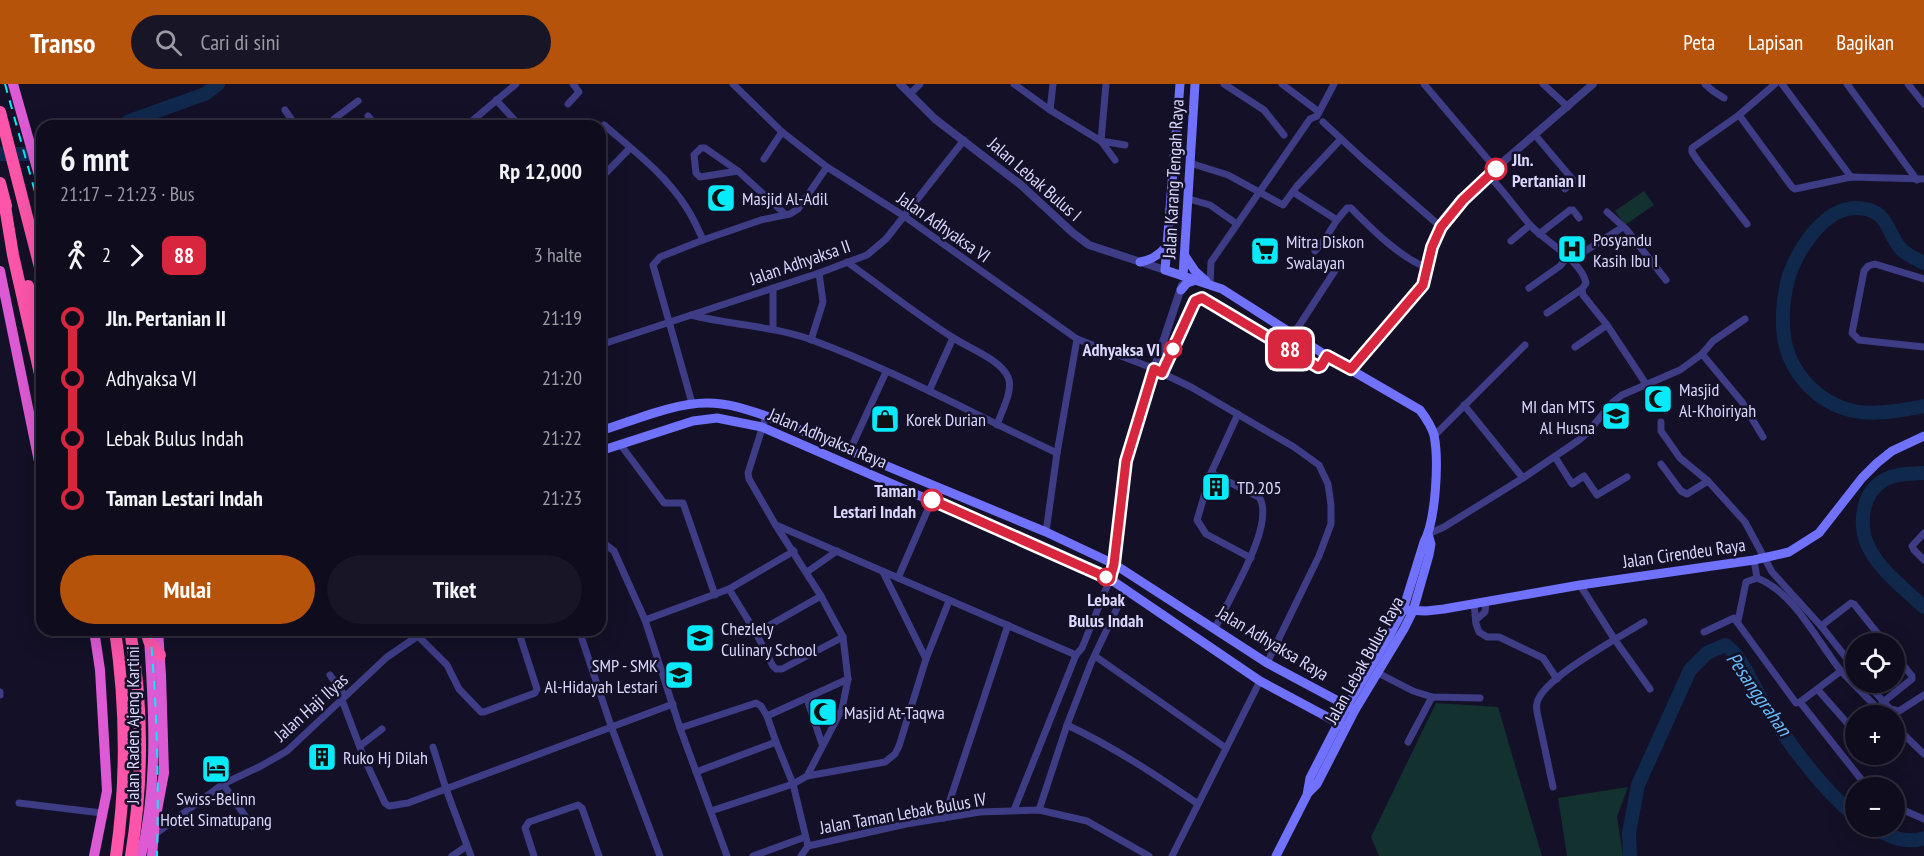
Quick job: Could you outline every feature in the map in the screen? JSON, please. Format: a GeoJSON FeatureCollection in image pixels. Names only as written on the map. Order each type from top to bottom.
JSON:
{"type":"FeatureCollection","features":[{"type":"Feature","properties":{"kind":"highway"},"geometry":{"type":"LineString","coordinates":[[13,84],[36,165]]}},
{"type":"Feature","properties":{"kind":"highway"},"geometry":{"type":"LineString","coordinates":[[0,112],[36,243]]}},
{"type":"Feature","properties":{"kind":"highway"},"geometry":{"type":"LineString","coordinates":[[0,183],[36,318]]}},
{"type":"Feature","properties":{"kind":"highway"},"geometry":{"type":"LineString","coordinates":[[4,200],[13,255],[36,357]]}},
{"type":"Feature","properties":{"kind":"highway"},"geometry":{"type":"LineString","coordinates":[[0,272],[36,447]]}},
{"type":"Feature","properties":{"kind":"highway","name":"Jalan Raden Ajeng Kartini"},"geometry":{"type":"LineString","coordinates":[[94,856],[107,791],[100,670],[95,636]]}},
{"type":"Feature","properties":{"kind":"highway"},"geometry":{"type":"LineString","coordinates":[[116,636],[125,762],[116,856]]}},
{"type":"Feature","properties":{"kind":"highway"},"geometry":{"type":"LineString","coordinates":[[130,856],[138,789],[139,717],[131,636]]}},
{"type":"Feature","properties":{"kind":"highway","name":"Jalan Raden Ajeng Kartini"},"geometry":{"type":"LineString","coordinates":[[148,636],[153,756],[150,833],[152,856]]}},
{"type":"Feature","properties":{"kind":"highway"},"geometry":{"type":"LineString","coordinates":[[149,636],[160,655]]}},
{"type":"Feature","properties":{"kind":"highway","name":"Jalan Raden Ajeng Kartini"},"geometry":{"type":"LineString","coordinates":[[141,856],[155,821],[164,773],[158,636]]}},
{"type":"Feature","properties":{"kind":"main road","name":"Jalan Karang Tengah Raya"},"geometry":{"type":"LineString","coordinates":[[1165,270],[1180,84]]}},
{"type":"Feature","properties":{"kind":"main road","name":"Jalan Karang Tengah Raya"},"geometry":{"type":"LineString","coordinates":[[1183,276],[1195,84]]}},
{"type":"Feature","properties":{"kind":"main road"},"geometry":{"type":"LineString","coordinates":[[1140,262],[1159,255],[1166,247]]}},
{"type":"Feature","properties":{"kind":"main road"},"geometry":{"type":"LineString","coordinates":[[1185,255],[1195,271],[1209,283]]}},
{"type":"Feature","properties":{"kind":"main road","name":"Jalan Lebak Bulus Raya"},"geometry":{"type":"LineString","coordinates":[[1165,270],[1222,289],[1327,356],[1420,410],[1434,436],[1435,488],[1428,534],[1424,542],[1408,610],[1378,673],[1347,705]]}},
{"type":"Feature","properties":{"kind":"main road"},"geometry":{"type":"LineString","coordinates":[[1181,290],[1196,280]]}},
{"type":"Feature","properties":{"kind":"main road","name":"Jalan Adhyaksa Raya"},"geometry":{"type":"LineString","coordinates":[[606,429],[692,404],[738,406],[766,416],[1046,532],[1114,564],[1267,663],[1347,705]]}},
{"type":"Feature","properties":{"kind":"main road","name":"Jalan Adhyaksa Raya"},"geometry":{"type":"LineString","coordinates":[[606,449],[693,421],[717,418],[762,427],[1110,579],[1260,681],[1342,725]]}},
{"type":"Feature","properties":{"kind":"main road","name":"Jalan Cirendeu Raya"},"geometry":{"type":"LineString","coordinates":[[1408,610],[1444,609],[1580,585],[1754,560],[1790,552],[1819,533],[1862,478],[1892,451],[1924,436]]}},
{"type":"Feature","properties":{"kind":"main road","name":"Jalan Lebak Bulus Raya"},"geometry":{"type":"LineString","coordinates":[[1276,856],[1306,795],[1310,778],[1342,725],[1347,705],[1408,610]]}},
{"type":"Feature","properties":{"kind":"main road"},"geometry":{"type":"LineString","coordinates":[[1327,716],[1338,712],[1340,706],[1347,705]]}},
{"type":"Feature","properties":{"kind":"street"},"geometry":{"type":"LineString","coordinates":[[472,120],[516,84]]}},
{"type":"Feature","properties":{"kind":"street"},"geometry":{"type":"LineString","coordinates":[[568,104],[579,92],[573,84]]}},
{"type":"Feature","properties":{"kind":"street","name":"Jalan Adhyaksa VI"},"geometry":{"type":"LineString","coordinates":[[733,84],[782,132],[827,167],[904,216],[1077,339],[1158,371],[1191,387],[1294,447],[1319,465],[1328,484],[1331,505],[1330,524],[1319,556],[1267,663]]}},
{"type":"Feature","properties":{"kind":"street","name":"Jalan Lebak Bulus I"},"geometry":{"type":"LineString","coordinates":[[900,84],[935,119],[1021,185],[1089,245],[1165,270]]}},
{"type":"Feature","properties":{"kind":"street"},"geometry":{"type":"LineString","coordinates":[[910,94],[920,84]]}},
{"type":"Feature","properties":{"kind":"street"},"geometry":{"type":"LineString","coordinates":[[1014,84],[1050,110],[1101,141],[1113,157],[1115,143]]}},
{"type":"Feature","properties":{"kind":"street"},"geometry":{"type":"LineString","coordinates":[[1050,110],[1053,84]]}},
{"type":"Feature","properties":{"kind":"street"},"geometry":{"type":"LineString","coordinates":[[1101,141],[1106,84]]}},
{"type":"Feature","properties":{"kind":"street"},"geometry":{"type":"LineString","coordinates":[[1224,84],[1264,110],[1284,135]]}},
{"type":"Feature","properties":{"kind":"street"},"geometry":{"type":"LineString","coordinates":[[1282,84],[1319,112]]}},
{"type":"Feature","properties":{"kind":"street"},"geometry":{"type":"LineString","coordinates":[[1209,283],[1211,262],[1310,119],[1317,116],[1334,84]]}},
{"type":"Feature","properties":{"kind":"street"},"geometry":{"type":"LineString","coordinates":[[1424,84],[1496,169]]}},
{"type":"Feature","properties":{"kind":"street"},"geometry":{"type":"LineString","coordinates":[[1543,84],[1565,109]]}},
{"type":"Feature","properties":{"kind":"street"},"geometry":{"type":"LineString","coordinates":[[1351,369],[1423,285],[1432,247],[1441,227],[1463,200],[1488,175],[1593,84]]}},
{"type":"Feature","properties":{"kind":"street"},"geometry":{"type":"LineString","coordinates":[[1705,84],[1724,98]]}},
{"type":"Feature","properties":{"kind":"street"},"geometry":{"type":"LineString","coordinates":[[1747,224],[1692,152],[1694,145],[1739,115],[1775,84]]}},
{"type":"Feature","properties":{"kind":"street"},"geometry":{"type":"LineString","coordinates":[[1782,84],[1851,177]]}},
{"type":"Feature","properties":{"kind":"street"},"geometry":{"type":"LineString","coordinates":[[1847,84],[1921,180]]}},
{"type":"Feature","properties":{"kind":"street"},"geometry":{"type":"LineString","coordinates":[[1908,84],[1924,104]]}},
{"type":"Feature","properties":{"kind":"street"},"geometry":{"type":"LineString","coordinates":[[496,100],[514,120]]}},
{"type":"Feature","properties":{"kind":"street"},"geometry":{"type":"LineString","coordinates":[[334,120],[358,101]]}},
{"type":"Feature","properties":{"kind":"street"},"geometry":{"type":"LineString","coordinates":[[285,110],[290,120]]}},
{"type":"Feature","properties":{"kind":"street"},"geometry":{"type":"LineString","coordinates":[[1739,115],[1795,189],[1851,177],[1921,180]]}},
{"type":"Feature","properties":{"kind":"street"},"geometry":{"type":"LineString","coordinates":[[368,116],[371,120]]}},
{"type":"Feature","properties":{"kind":"street"},"geometry":{"type":"LineString","coordinates":[[1323,122],[1441,227]]}},
{"type":"Feature","properties":{"kind":"street"},"geometry":{"type":"LineString","coordinates":[[606,127],[657,171],[675,191],[687,208],[703,240]]}},
{"type":"Feature","properties":{"kind":"street"},"geometry":{"type":"LineString","coordinates":[[764,159],[782,132]]}},
{"type":"Feature","properties":{"kind":"street"},"geometry":{"type":"LineString","coordinates":[[1535,135],[1574,181],[1565,189]]}},
{"type":"Feature","properties":{"kind":"street"},"geometry":{"type":"LineString","coordinates":[[1190,163],[1228,175],[1283,205],[1305,177],[1341,139]]}},
{"type":"Feature","properties":{"kind":"street","name":"Jalan Adhyaksa II"},"geometry":{"type":"LineString","coordinates":[[606,342],[670,323],[867,255],[886,239],[964,140]]}},
{"type":"Feature","properties":{"kind":"street"},"geometry":{"type":"LineString","coordinates":[[1101,141],[1125,145]]}},
{"type":"Feature","properties":{"kind":"street"},"geometry":{"type":"LineString","coordinates":[[606,172],[630,148]]}},
{"type":"Feature","properties":{"kind":"street"},"geometry":{"type":"LineString","coordinates":[[738,171],[700,177],[696,173],[694,155],[701,148],[705,148],[738,171],[785,214]]}},
{"type":"Feature","properties":{"kind":"street"},"geometry":{"type":"LineString","coordinates":[[692,404],[653,265],[660,257],[703,240],[798,210],[827,167]]}},
{"type":"Feature","properties":{"kind":"street"},"geometry":{"type":"LineString","coordinates":[[1488,175],[1530,225],[1569,258],[1585,278],[1586,283],[1582,289],[1546,313]]}},
{"type":"Feature","properties":{"kind":"street"},"geometry":{"type":"LineString","coordinates":[[1293,192],[1337,220]]}},
{"type":"Feature","properties":{"kind":"street"},"geometry":{"type":"LineString","coordinates":[[1189,199],[1210,205],[1237,224]]}},
{"type":"Feature","properties":{"kind":"street"},"geometry":{"type":"LineString","coordinates":[[1315,251],[1347,208],[1351,208],[1381,237],[1418,264],[1428,268]]}},
{"type":"Feature","properties":{"kind":"street"},"geometry":{"type":"LineString","coordinates":[[1539,234],[1570,210],[1573,210],[1579,218]]}},
{"type":"Feature","properties":{"kind":"street"},"geometry":{"type":"LineString","coordinates":[[1607,212],[1623,227],[1666,280]]}},
{"type":"Feature","properties":{"kind":"street"},"geometry":{"type":"LineString","coordinates":[[1511,241],[1530,225]]}},
{"type":"Feature","properties":{"kind":"street"},"geometry":{"type":"LineString","coordinates":[[1529,288],[1569,258],[1623,227]]}},
{"type":"Feature","properties":{"kind":"street"},"geometry":{"type":"LineString","coordinates":[[847,262],[953,338],[989,358],[1004,371],[1009,379],[1009,388],[997,425]]}},
{"type":"Feature","properties":{"kind":"street"},"geometry":{"type":"LineString","coordinates":[[1924,279],[1875,264],[1868,266],[1864,270],[1852,333],[1858,340],[1924,347]]}},
{"type":"Feature","properties":{"kind":"street"},"geometry":{"type":"LineString","coordinates":[[1293,335],[1336,269]]}},
{"type":"Feature","properties":{"kind":"street"},"geometry":{"type":"LineString","coordinates":[[811,340],[823,302],[819,273]]}},
{"type":"Feature","properties":{"kind":"street"},"geometry":{"type":"LineString","coordinates":[[1014,810],[1076,656],[1082,648],[1110,579],[1114,564],[1126,461],[1158,371],[1183,276]]}},
{"type":"Feature","properties":{"kind":"street"},"geometry":{"type":"LineString","coordinates":[[773,288],[773,329]]}},
{"type":"Feature","properties":{"kind":"street"},"geometry":{"type":"LineString","coordinates":[[1582,289],[1583,295],[1607,325],[1646,384]]}},
{"type":"Feature","properties":{"kind":"street"},"geometry":{"type":"LineString","coordinates":[[1158,371],[1195,301],[1200,298],[1267,335],[1318,367],[1327,356]]}},
{"type":"Feature","properties":{"kind":"street"},"geometry":{"type":"LineString","coordinates":[[691,315],[773,329],[811,340],[929,391],[1057,453]]}},
{"type":"Feature","properties":{"kind":"street"},"geometry":{"type":"LineString","coordinates":[[1428,534],[1444,527],[1555,457],[1587,434],[1613,402],[1622,395],[1680,370],[1702,354],[1713,341],[1745,319]]}},
{"type":"Feature","properties":{"kind":"street"},"geometry":{"type":"LineString","coordinates":[[1575,347],[1607,325]]}},
{"type":"Feature","properties":{"kind":"street"},"geometry":{"type":"LineString","coordinates":[[929,391],[953,338]]}},
{"type":"Feature","properties":{"kind":"street"},"geometry":{"type":"LineString","coordinates":[[1046,532],[1077,339]]}},
{"type":"Feature","properties":{"kind":"street"},"geometry":{"type":"LineString","coordinates":[[1434,436],[1525,345]]}},
{"type":"Feature","properties":{"kind":"street"},"geometry":{"type":"LineString","coordinates":[[1702,354],[1742,402],[1763,437]]}},
{"type":"Feature","properties":{"kind":"street"},"geometry":{"type":"LineString","coordinates":[[850,450],[886,372]]}},
{"type":"Feature","properties":{"kind":"street"},"geometry":{"type":"LineString","coordinates":[[1464,405],[1523,478]]}},
{"type":"Feature","properties":{"kind":"street"},"geometry":{"type":"LineString","coordinates":[[1238,414],[1211,473],[1197,520],[1206,534],[1251,558]]}},
{"type":"Feature","properties":{"kind":"street"},"geometry":{"type":"LineString","coordinates":[[766,416],[748,473],[749,479],[807,572],[843,637],[848,679],[842,709],[807,776]]}},
{"type":"Feature","properties":{"kind":"street"},"geometry":{"type":"LineString","coordinates":[[1661,422],[1661,431],[1680,458],[1708,481],[1745,522],[1772,572],[1845,656]]}},
{"type":"Feature","properties":{"kind":"street"},"geometry":{"type":"LineString","coordinates":[[620,444],[664,503],[683,503],[715,595]]}},
{"type":"Feature","properties":{"kind":"street"},"geometry":{"type":"LineString","coordinates":[[1555,457],[1572,484],[1584,476],[1596,495],[1627,477]]}},
{"type":"Feature","properties":{"kind":"street"},"geometry":{"type":"LineString","coordinates":[[1661,464],[1681,491],[1687,494],[1708,481]]}},
{"type":"Feature","properties":{"kind":"street"},"geometry":{"type":"LineString","coordinates":[[1211,473],[1259,497],[1262,501],[1264,516],[1251,558],[1215,628]]}},
{"type":"Feature","properties":{"kind":"street"},"geometry":{"type":"LineString","coordinates":[[898,578],[932,500]]}},
{"type":"Feature","properties":{"kind":"street"},"geometry":{"type":"LineString","coordinates":[[775,524],[1076,656]]}},
{"type":"Feature","properties":{"kind":"street"},"geometry":{"type":"LineString","coordinates":[[1924,533],[1912,546],[1924,560]]}},
{"type":"Feature","properties":{"kind":"street"},"geometry":{"type":"LineString","coordinates":[[606,545],[614,551],[645,620],[680,728],[727,856]]}},
{"type":"Feature","properties":{"kind":"street"},"geometry":{"type":"LineString","coordinates":[[645,620],[729,589],[794,551]]}},
{"type":"Feature","properties":{"kind":"street"},"geometry":{"type":"LineString","coordinates":[[807,572],[837,552]]}},
{"type":"Feature","properties":{"kind":"street"},"geometry":{"type":"LineString","coordinates":[[1754,560],[1757,578]]}},
{"type":"Feature","properties":{"kind":"street"},"geometry":{"type":"LineString","coordinates":[[884,572],[926,659]]}},
{"type":"Feature","properties":{"kind":"street"},"geometry":{"type":"LineString","coordinates":[[1738,621],[1746,582],[1757,578],[1767,582],[1787,598],[1841,671],[1874,705]]}},
{"type":"Feature","properties":{"kind":"street"},"geometry":{"type":"LineString","coordinates":[[1580,585],[1615,640],[1650,688]]}},
{"type":"Feature","properties":{"kind":"street"},"geometry":{"type":"LineString","coordinates":[[729,589],[776,669],[782,669],[843,637]]}},
{"type":"Feature","properties":{"kind":"street"},"geometry":{"type":"LineString","coordinates":[[1039,810],[1067,725],[1126,589]]}},
{"type":"Feature","properties":{"kind":"street"},"geometry":{"type":"LineString","coordinates":[[756,633],[821,596]]}},
{"type":"Feature","properties":{"kind":"street"},"geometry":{"type":"LineString","coordinates":[[711,811],[793,784],[807,776],[885,762],[890,759],[899,746],[926,659],[949,601]]}},
{"type":"Feature","properties":{"kind":"street"},"geometry":{"type":"LineString","coordinates":[[1476,620],[1485,612],[1486,601]]}},
{"type":"Feature","properties":{"kind":"street"},"geometry":{"type":"LineString","coordinates":[[1474,604],[1477,629],[1482,636],[1499,637],[1543,658],[1557,679]]}},
{"type":"Feature","properties":{"kind":"street"},"geometry":{"type":"LineString","coordinates":[[1821,626],[1849,604],[1854,604],[1877,633]]}},
{"type":"Feature","properties":{"kind":"street"},"geometry":{"type":"LineString","coordinates":[[1704,632],[1731,618],[1738,621],[1796,702],[1800,702],[1859,777]]}},
{"type":"Feature","properties":{"kind":"street"},"geometry":{"type":"LineString","coordinates":[[1553,787],[1537,712],[1537,702],[1543,692],[1570,668],[1644,622]]}},
{"type":"Feature","properties":{"kind":"street"},"geometry":{"type":"LineString","coordinates":[[944,818],[1008,625]]}},
{"type":"Feature","properties":{"kind":"street","name":"Jalan Haji Ilyas"},"geometry":{"type":"LineString","coordinates":[[150,833],[223,784],[287,751],[387,657],[413,636]]}},
{"type":"Feature","properties":{"kind":"street"},"geometry":{"type":"LineString","coordinates":[[420,636],[447,664],[459,688],[484,712],[535,693],[537,689],[520,636]]}},
{"type":"Feature","properties":{"kind":"street"},"geometry":{"type":"LineString","coordinates":[[581,636],[611,726],[660,856]]}},
{"type":"Feature","properties":{"kind":"street"},"geometry":{"type":"LineString","coordinates":[[1095,656],[1226,748]]}},
{"type":"Feature","properties":{"kind":"street"},"geometry":{"type":"LineString","coordinates":[[1905,667],[1912,679],[1905,685]]}},
{"type":"Feature","properties":{"kind":"street"},"geometry":{"type":"LineString","coordinates":[[1800,702],[1841,671]]}},
{"type":"Feature","properties":{"kind":"street"},"geometry":{"type":"LineString","coordinates":[[1378,673],[1413,691],[1432,697],[1480,698]]}},
{"type":"Feature","properties":{"kind":"street"},"geometry":{"type":"LineString","coordinates":[[330,675],[343,698],[360,746],[389,806],[408,803],[673,704]]}},
{"type":"Feature","properties":{"kind":"street"},"geometry":{"type":"LineString","coordinates":[[767,716],[848,679]]}},
{"type":"Feature","properties":{"kind":"street"},"geometry":{"type":"LineString","coordinates":[[1172,856],[1260,681]]}},
{"type":"Feature","properties":{"kind":"street"},"geometry":{"type":"LineString","coordinates":[[1818,690],[1845,721]]}},
{"type":"Feature","properties":{"kind":"street"},"geometry":{"type":"LineString","coordinates":[[1874,693],[1890,709],[1899,711],[1924,695]]}},
{"type":"Feature","properties":{"kind":"street"},"geometry":{"type":"LineString","coordinates":[[1882,703],[1894,693]]}},
{"type":"Feature","properties":{"kind":"street"},"geometry":{"type":"LineString","coordinates":[[1408,742],[1432,697]]}},
{"type":"Feature","properties":{"kind":"street"},"geometry":{"type":"LineString","coordinates":[[807,699],[822,744]]}},
{"type":"Feature","properties":{"kind":"street"},"geometry":{"type":"LineString","coordinates":[[680,728],[756,703],[761,706],[793,784],[808,846]]}},
{"type":"Feature","properties":{"kind":"street"},"geometry":{"type":"LineString","coordinates":[[1067,725],[1133,760],[1198,804]]}},
{"type":"Feature","properties":{"kind":"street"},"geometry":{"type":"LineString","coordinates":[[360,746],[382,729]]}},
{"type":"Feature","properties":{"kind":"street"},"geometry":{"type":"LineString","coordinates":[[1905,736],[1924,754]]}},
{"type":"Feature","properties":{"kind":"street"},"geometry":{"type":"LineString","coordinates":[[696,772],[776,742]]}},
{"type":"Feature","properties":{"kind":"street"},"geometry":{"type":"LineString","coordinates":[[433,747],[471,856]]}},
{"type":"Feature","properties":{"kind":"street"},"geometry":{"type":"LineString","coordinates":[[223,784],[252,826]]}},
{"type":"Feature","properties":{"kind":"street"},"geometry":{"type":"LineString","coordinates":[[20,802],[102,813]]}},
{"type":"Feature","properties":{"kind":"street"},"geometry":{"type":"LineString","coordinates":[[534,856],[526,825],[578,805],[582,808],[599,856]]}},
{"type":"Feature","properties":{"kind":"street","name":"Jalan Taman Lebak Bulus IV"},"geometry":{"type":"LineString","coordinates":[[801,856],[808,846],[906,824],[980,812],[1039,810],[1087,821],[1149,856]]}},
{"type":"Feature","properties":{"kind":"street"},"geometry":{"type":"LineString","coordinates":[[1905,811],[1924,819]]}},
{"type":"Feature","properties":{"kind":"street"},"geometry":{"type":"LineString","coordinates":[[753,856],[805,837]]}},
{"type":"Feature","properties":{"kind":"street"},"geometry":{"type":"LineString","coordinates":[[452,856],[467,846]]}},
{"type":"Feature","properties":{"kind":"green space"},"geometry":{"type":"Polygon","coordinates":[[[1644,191],[1654,205],[1625,225],[1615,211],[1644,191]]]}},
{"type":"Feature","properties":{"kind":"green space"},"geometry":{"type":"Polygon","coordinates":[[[1436,703],[1498,707],[1542,856],[1379,856],[1371,837],[1436,703]]]}},
{"type":"Feature","properties":{"kind":"green space"},"geometry":{"type":"Polygon","coordinates":[[[1628,787],[1617,817],[1623,856],[1567,856],[1558,798],[1628,787]]]}},
{"type":"Feature","properties":{"kind":"waterway"},"geometry":{"type":"LineString","coordinates":[[132,120],[205,94],[218,84]]}},
{"type":"Feature","properties":{"kind":"waterway"},"geometry":{"type":"LineString","coordinates":[[0,154],[36,154]]}},
{"type":"Feature","properties":{"kind":"waterway","name":"Pesanggrahan"},"geometry":{"type":"LineString","coordinates":[[1924,263],[1901,249],[1885,222],[1875,212],[1857,208],[1844,210],[1820,225],[1801,249],[1789,276],[1783,313],[1786,348],[1793,365],[1810,388],[1825,399],[1852,411],[1873,413],[1924,406]]}},
{"type":"Feature","properties":{"kind":"waterway","name":"Pesanggrahan"},"geometry":{"type":"LineString","coordinates":[[1924,473],[1893,476],[1876,486],[1866,502],[1863,522],[1866,541],[1875,558],[1924,607]]}},
{"type":"Feature","properties":{"kind":"waterway","name":"Pesanggrahan"},"geometry":{"type":"LineString","coordinates":[[1630,856],[1629,833],[1638,785],[1690,670],[1707,653],[1725,645],[1741,663],[1763,702],[1805,763],[1845,808]]}},
{"type":"Feature","properties":{"kind":"waterway","name":"Pesanggrahan"},"geometry":{"type":"LineString","coordinates":[[1892,837],[1903,840],[1924,838]]}},
{"type":"Feature","properties":{"kind":"railway"},"geometry":{"type":"LineString","coordinates":[[5,84],[36,195]]}},
{"type":"Feature","properties":{"kind":"railway"},"geometry":{"type":"LineString","coordinates":[[150,636],[157,743],[157,856]]}},
{"type":"Feature","properties":{"kind":"bus line","name":"88"},"geometry":{"type":"LineString","coordinates":[[932,500],[1110,579],[1114,564],[1126,461],[1148,387],[1154,369],[1162,373],[1195,301],[1202,298],[1318,367],[1327,356],[1351,369],[1423,285],[1432,247],[1441,227],[1463,200],[1496,169]]}},
{"type":"Feature","properties":{"kind":"place","name":"Jln. Pertanian II"},"geometry":{"type":"Point","coordinates":[1496,169]}},
{"type":"Feature","properties":{"kind":"place","name":"Masjid Al-Adil"},"geometry":{"type":"Point","coordinates":[721,198]}},
{"type":"Feature","properties":{"kind":"place","name":"Posyandu Kasih Ibu I"},"geometry":{"type":"Point","coordinates":[1572,249]}},
{"type":"Feature","properties":{"kind":"place","name":"Mitra Diskon Swalayan"},"geometry":{"type":"Point","coordinates":[1265,251]}},
{"type":"Feature","properties":{"kind":"place","name":"Adhyaksa VI"},"geometry":{"type":"Point","coordinates":[1173,349]}},
{"type":"Feature","properties":{"kind":"place","name":"Masjid Al-Khoiriyah"},"geometry":{"type":"Point","coordinates":[1658,399]}},
{"type":"Feature","properties":{"kind":"place","name":"MI dan MTS Al Husna"},"geometry":{"type":"Point","coordinates":[1616,416]}},
{"type":"Feature","properties":{"kind":"place","name":"Korek Durian"},"geometry":{"type":"Point","coordinates":[885,419]}},
{"type":"Feature","properties":{"kind":"place","name":"TD.205"},"geometry":{"type":"Point","coordinates":[1216,487]}},
{"type":"Feature","properties":{"kind":"place","name":"Taman Lestari Indah"},"geometry":{"type":"Point","coordinates":[932,500]}},
{"type":"Feature","properties":{"kind":"place","name":"Lebak Bulus Indah"},"geometry":{"type":"Point","coordinates":[1106,577]}},
{"type":"Feature","properties":{"kind":"place","name":"Chezlely Culinary School"},"geometry":{"type":"Point","coordinates":[700,638]}},
{"type":"Feature","properties":{"kind":"place","name":"SMP - SMK Al-Hidayah Lestari"},"geometry":{"type":"Point","coordinates":[679,675]}},
{"type":"Feature","properties":{"kind":"place","name":"Masjid At-Taqwa"},"geometry":{"type":"Point","coordinates":[823,712]}},
{"type":"Feature","properties":{"kind":"place","name":"Ruko Hj Dilah"},"geometry":{"type":"Point","coordinates":[322,757]}},
{"type":"Feature","properties":{"kind":"place","name":"Swiss-Belinn Hotel Simatupang"},"geometry":{"type":"Point","coordinates":[216,769]}}]}
